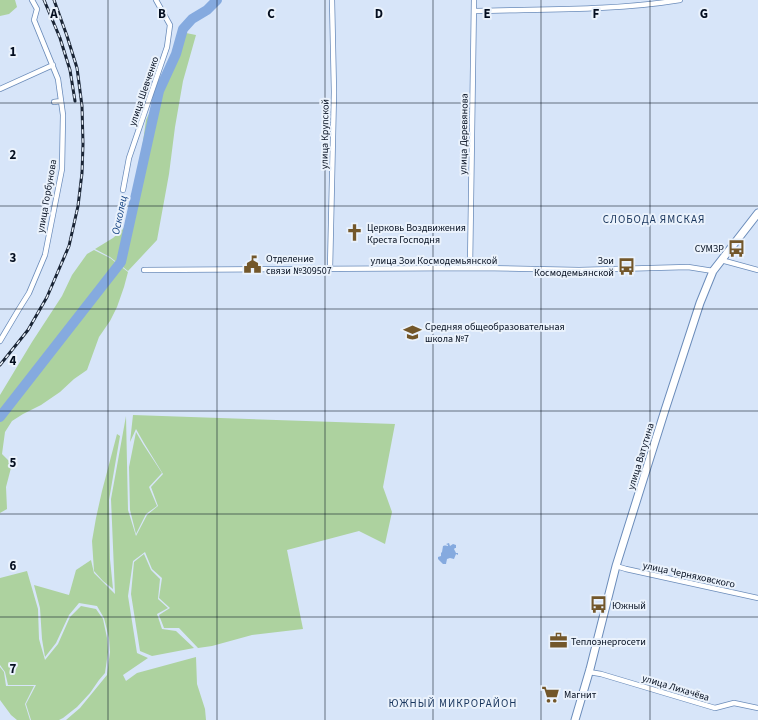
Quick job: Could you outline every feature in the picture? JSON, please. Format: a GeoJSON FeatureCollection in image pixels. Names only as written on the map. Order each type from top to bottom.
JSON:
{"type":"FeatureCollection","features":[{"type":"Feature","properties":{"kind":"main road","name":"улица Ватутина"},"geometry":{"type":"LineString","coordinates":[[575,720],[616,566],[696,315],[714,271],[758,213]]}},
{"type":"Feature","properties":{"kind":"street","name":"улица Горбунова"},"geometry":{"type":"LineString","coordinates":[[0,341],[29,293],[45,255],[62,169],[63,115],[58,79],[34,20],[36,9],[32,0]]}},
{"type":"Feature","properties":{"kind":"street","name":"улица Шевченко"},"geometry":{"type":"LineString","coordinates":[[123,190],[129,158],[167,47],[170,25],[156,0]]}},
{"type":"Feature","properties":{"kind":"street","name":"улица Крупской"},"geometry":{"type":"LineString","coordinates":[[330,269],[334,92],[332,0]]}},
{"type":"Feature","properties":{"kind":"street","name":"улица Деревянова"},"geometry":{"type":"LineString","coordinates":[[470,268],[474,0]]}},
{"type":"Feature","properties":{"kind":"street"},"geometry":{"type":"LineString","coordinates":[[475,11],[599,8],[680,0]]}},
{"type":"Feature","properties":{"kind":"street"},"geometry":{"type":"LineString","coordinates":[[0,89],[53,65]]}},
{"type":"Feature","properties":{"kind":"street"},"geometry":{"type":"LineString","coordinates":[[54,102],[61,101]]}},
{"type":"Feature","properties":{"kind":"street"},"geometry":{"type":"LineString","coordinates":[[721,260],[758,270]]}},
{"type":"Feature","properties":{"kind":"street","name":"улица Зои Космодемьянской"},"geometry":{"type":"LineString","coordinates":[[144,270],[470,268],[579,270],[688,267],[714,271]]}},
{"type":"Feature","properties":{"kind":"street","name":"улица Черняховского"},"geometry":{"type":"LineString","coordinates":[[616,566],[758,598]]}},
{"type":"Feature","properties":{"kind":"street","name":"улица Лихачёва"},"geometry":{"type":"LineString","coordinates":[[589,672],[715,708],[734,703],[758,708]]}},
{"type":"Feature","properties":{"kind":"green space"},"geometry":{"type":"Polygon","coordinates":[[[0,0],[15,0],[17,7],[9,14],[0,16],[0,0]]]}},
{"type":"Feature","properties":{"kind":"green space"},"geometry":{"type":"Polygon","coordinates":[[[181,32],[196,35],[183,81],[157,240],[128,271],[110,257],[95,249],[113,238],[123,229],[132,211],[146,120],[160,90],[167,66],[181,32]]]}},
{"type":"Feature","properties":{"kind":"green space"},"geometry":{"type":"Polygon","coordinates":[[[94,250],[110,258],[128,272],[117,307],[110,321],[99,337],[87,370],[41,405],[12,421],[5,432],[2,454],[12,464],[6,487],[7,509],[0,513],[0,395],[62,296],[72,275],[87,254],[94,250]]]}},
{"type":"Feature","properties":{"kind":"green space"},"geometry":{"type":"Polygon","coordinates":[[[133,415],[395,424],[383,487],[392,512],[385,544],[359,531],[287,550],[303,629],[252,635],[212,646],[198,648],[179,628],[164,628],[159,615],[170,608],[159,598],[162,578],[152,569],[145,552],[133,561],[128,596],[137,653],[148,658],[123,675],[126,681],[137,673],[196,657],[197,684],[205,709],[206,720],[66,720],[80,708],[107,675],[110,652],[109,638],[104,618],[97,606],[79,603],[69,615],[56,643],[45,657],[40,608],[34,585],[69,595],[76,570],[91,560],[94,573],[115,594],[111,499],[126,416],[128,510],[136,536],[147,515],[158,506],[151,487],[163,474],[136,429],[130,442],[133,415]]]}},
{"type":"Feature","properties":{"kind":"green space"},"geometry":{"type":"Polygon","coordinates":[[[136,432],[162,473],[149,487],[157,506],[146,514],[136,534],[130,510],[129,467],[136,432]]]}},
{"type":"Feature","properties":{"kind":"green space"},"geometry":{"type":"Polygon","coordinates":[[[117,434],[120,436],[109,500],[110,559],[113,589],[94,571],[92,541],[102,491],[117,434]]]}},
{"type":"Feature","properties":{"kind":"green space"},"geometry":{"type":"Polygon","coordinates":[[[144,554],[151,570],[160,579],[158,599],[168,608],[157,614],[162,629],[176,631],[194,648],[152,656],[140,651],[131,594],[134,562],[144,554]]]}},
{"type":"Feature","properties":{"kind":"green space"},"geometry":{"type":"Polygon","coordinates":[[[27,571],[38,609],[39,639],[45,660],[58,644],[70,617],[81,606],[96,609],[103,619],[108,652],[105,673],[77,707],[59,720],[31,720],[26,704],[36,685],[8,685],[5,672],[0,665],[0,578],[27,571]]]}},
{"type":"Feature","properties":{"kind":"green space"},"geometry":{"type":"Polygon","coordinates":[[[0,667],[4,672],[6,686],[34,686],[25,704],[30,720],[17,720],[11,715],[0,700],[0,667]]]}},
{"type":"Feature","properties":{"kind":"water"},"geometry":{"type":"Polygon","coordinates":[[[449,543],[450,546],[453,544],[456,545],[456,548],[454,549],[458,555],[456,554],[454,559],[447,559],[446,564],[443,564],[438,557],[441,556],[443,546],[445,546],[443,545],[448,546],[446,544],[449,543]]]}},
{"type":"Feature","properties":{"kind":"waterway","name":"Осколец"},"geometry":{"type":"LineString","coordinates":[[0,417],[121,262],[159,91],[176,54],[183,29],[192,19],[207,10],[217,0]]}},
{"type":"Feature","properties":{"kind":"railway"},"geometry":{"type":"LineString","coordinates":[[44,0],[60,38],[70,70],[75,101]]}},
{"type":"Feature","properties":{"kind":"railway"},"geometry":{"type":"LineString","coordinates":[[0,365],[28,330],[47,297],[69,246],[78,206],[82,173],[82,106],[77,68],[54,0]]}},
{"type":"Feature","properties":{"kind":"place","name":"Церковь Воздвижения Креста Господня"},"geometry":{"type":"Point","coordinates":[354,233]}},
{"type":"Feature","properties":{"kind":"place","name":"СУМЗР"},"geometry":{"type":"Point","coordinates":[737,248]}},
{"type":"Feature","properties":{"kind":"place","name":"Отделение связи №309507"},"geometry":{"type":"Point","coordinates":[253,264]}},
{"type":"Feature","properties":{"kind":"place","name":"Зои Космодемьянской"},"geometry":{"type":"Point","coordinates":[627,266]}},
{"type":"Feature","properties":{"kind":"place","name":"Средняя общеобразовательная школа №7"},"geometry":{"type":"Point","coordinates":[412,332]}},
{"type":"Feature","properties":{"kind":"place","name":"Южный"},"geometry":{"type":"Point","coordinates":[599,605]}},
{"type":"Feature","properties":{"kind":"place","name":"Теплоэнергосети"},"geometry":{"type":"Point","coordinates":[558,641]}},
{"type":"Feature","properties":{"kind":"place","name":"Магнит"},"geometry":{"type":"Point","coordinates":[551,694]}},
{"type":"Feature","properties":{"kind":"district","name":"СЛОБОДА ЯМСКАЯ"},"geometry":{"type":"Point","coordinates":[654,219]}},
{"type":"Feature","properties":{"kind":"district","name":"ЮЖНЫЙ МИКРОРАЙОН"},"geometry":{"type":"Point","coordinates":[453,703]}}]}
